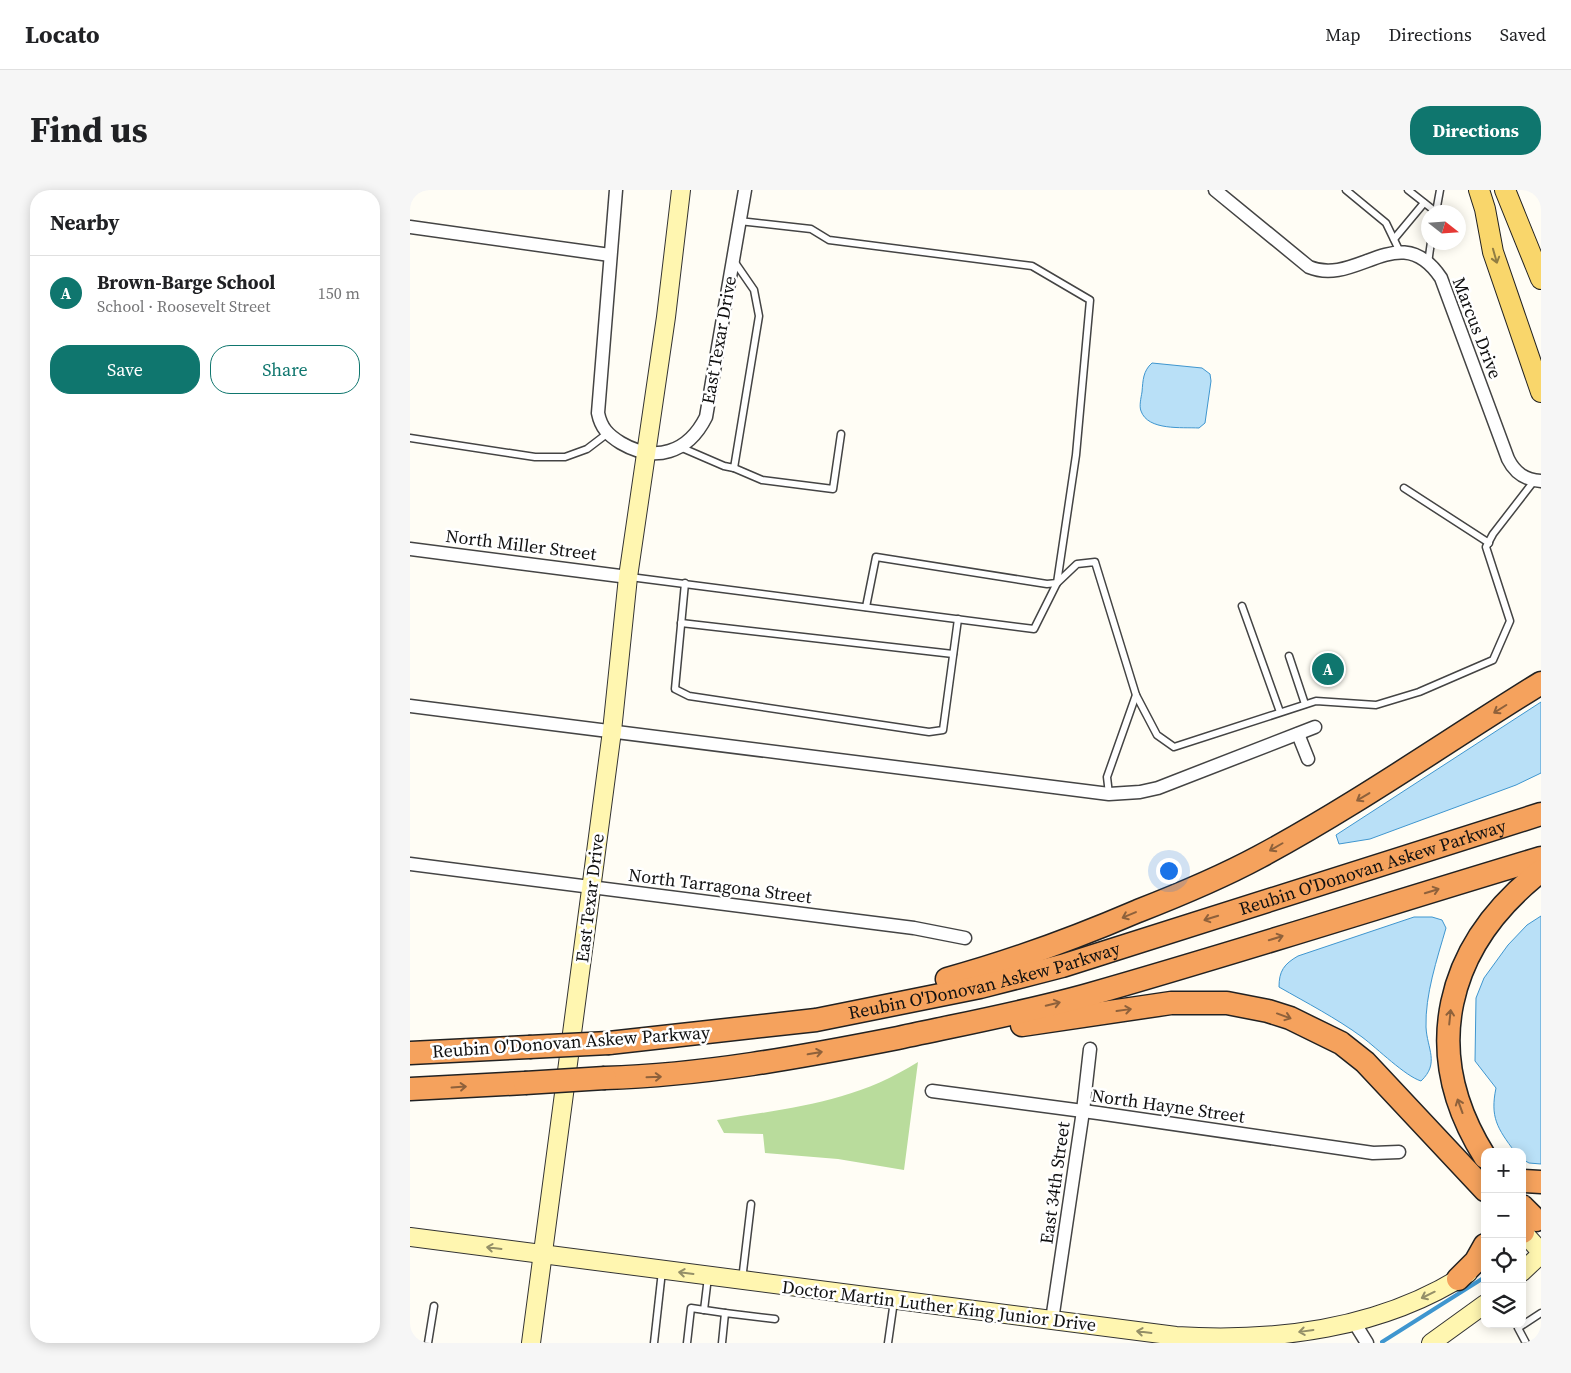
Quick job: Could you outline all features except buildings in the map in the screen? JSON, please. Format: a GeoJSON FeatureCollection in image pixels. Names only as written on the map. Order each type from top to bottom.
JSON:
{"type":"FeatureCollection","features":[{"type":"Feature","properties":{"kind":"highway"},"geometry":{"type":"LineString","coordinates":[[732,1030],[922,986],[1020,958],[1209,882],[1259,857],[1364,796],[1541,683]]}},
{"type":"Feature","properties":{"kind":"highway","name":"Reubin O'Donovan Askew Parkway"},"geometry":{"type":"LineString","coordinates":[[410,1053],[609,1043],[816,1020],[902,1004],[1062,966],[1541,814]]}},
{"type":"Feature","properties":{"kind":"highway","name":"Reubin O'Donovan Askew Parkway"},"geometry":{"type":"LineString","coordinates":[[410,1089],[666,1076],[708,1072],[864,1044],[972,1022],[1090,994],[1541,858]]}},
{"type":"Feature","properties":{"kind":"highway"},"geometry":{"type":"LineString","coordinates":[[1481,1150],[1460,1106],[1453,1086],[1450,1065],[1449,1016],[1458,978],[1473,945],[1515,891],[1541,871]]}},
{"type":"Feature","properties":{"kind":"highway"},"geometry":{"type":"LineString","coordinates":[[972,1022],[1010,1027],[1171,1003],[1227,1003],[1268,1011],[1290,1018],[1341,1043],[1365,1062],[1481,1189]]}},
{"type":"Feature","properties":{"kind":"highway"},"geometry":{"type":"LineString","coordinates":[[1526,1182],[1541,1182]]}},
{"type":"Feature","properties":{"kind":"highway"},"geometry":{"type":"LineString","coordinates":[[1458,1279],[1476,1261],[1481,1252]]}},
{"type":"Feature","properties":{"kind":"main road","name":"East Texar Drive"},"geometry":{"type":"LineString","coordinates":[[532,1343],[612,731],[628,577],[647,454],[681,190]]}},
{"type":"Feature","properties":{"kind":"main road"},"geometry":{"type":"LineString","coordinates":[[1479,190],[1485,208],[1494,252],[1541,392]]}},
{"type":"Feature","properties":{"kind":"main road"},"geometry":{"type":"LineString","coordinates":[[1505,190],[1541,279]]}},
{"type":"Feature","properties":{"kind":"main road"},"geometry":{"type":"LineString","coordinates":[[1526,1268],[1541,1253],[1530,1223]]}},
{"type":"Feature","properties":{"kind":"main road","name":"Doctor Martin Luther King Junior Drive"},"geometry":{"type":"LineString","coordinates":[[410,1237],[1212,1341],[1279,1335],[1354,1322],[1420,1298],[1458,1279],[1481,1265]]}},
{"type":"Feature","properties":{"kind":"main road"},"geometry":{"type":"LineString","coordinates":[[1431,1343],[1481,1307]]}},
{"type":"Feature","properties":{"kind":"main road"},"geometry":{"type":"LineString","coordinates":[[1212,1341],[1237,1343]]}},
{"type":"Feature","properties":{"kind":"street"},"geometry":{"type":"LineString","coordinates":[[616,190],[598,413],[600,422],[608,433],[634,451],[647,454]]}},
{"type":"Feature","properties":{"kind":"street","name":"East Texar Drive"},"geometry":{"type":"LineString","coordinates":[[647,454],[663,453],[680,447],[696,432],[706,417],[745,190]]}},
{"type":"Feature","properties":{"kind":"street"},"geometry":{"type":"LineString","coordinates":[[1215,190],[1310,266],[1319,271],[1337,271],[1387,253],[1400,252],[1421,258],[1428,263]]}},
{"type":"Feature","properties":{"kind":"street"},"geometry":{"type":"LineString","coordinates":[[410,227],[610,255]]}},
{"type":"Feature","properties":{"kind":"street","name":"Marcus Drive"},"geometry":{"type":"LineString","coordinates":[[1428,263],[1441,278],[1508,459],[1519,474],[1537,481]]}},
{"type":"Feature","properties":{"kind":"street","name":"North Miller Street"},"geometry":{"type":"LineString","coordinates":[[410,548],[628,577]]}},
{"type":"Feature","properties":{"kind":"street"},"geometry":{"type":"LineString","coordinates":[[410,706],[1109,794],[1140,792],[1158,788],[1315,727]]}},
{"type":"Feature","properties":{"kind":"street"},"geometry":{"type":"LineString","coordinates":[[1298,734],[1308,759]]}},
{"type":"Feature","properties":{"kind":"street","name":"North Tarragona Street"},"geometry":{"type":"LineString","coordinates":[[410,864],[914,928],[965,938]]}},
{"type":"Feature","properties":{"kind":"street","name":"East 34th Street"},"geometry":{"type":"LineString","coordinates":[[1052,1320],[1083,1111],[1090,1049]]}},
{"type":"Feature","properties":{"kind":"street","name":"North Hayne Street"},"geometry":{"type":"LineString","coordinates":[[932,1091],[1373,1153],[1399,1152]]}},
{"type":"Feature","properties":{"kind":"street"},"geometry":{"type":"LineString","coordinates":[[1354,1322],[1367,1343]]}},
{"type":"Feature","properties":{"kind":"lane"},"geometry":{"type":"LineString","coordinates":[[1346,190],[1386,223],[1400,252]]}},
{"type":"Feature","properties":{"kind":"lane"},"geometry":{"type":"LineString","coordinates":[[1394,239],[1424,204],[1408,190]]}},
{"type":"Feature","properties":{"kind":"lane"},"geometry":{"type":"LineString","coordinates":[[1437,205],[1440,190]]}},
{"type":"Feature","properties":{"kind":"lane"},"geometry":{"type":"LineString","coordinates":[[628,577],[1034,629],[1057,583],[1076,454],[1090,300],[1032,266],[829,240],[811,229],[740,221]]}},
{"type":"Feature","properties":{"kind":"lane"},"geometry":{"type":"LineString","coordinates":[[1428,263],[1430,250]]}},
{"type":"Feature","properties":{"kind":"lane"},"geometry":{"type":"LineString","coordinates":[[733,260],[754,290],[759,316],[734,468]]}},
{"type":"Feature","properties":{"kind":"lane"},"geometry":{"type":"LineString","coordinates":[[410,438],[535,457],[565,457],[587,449],[608,433]]}},
{"type":"Feature","properties":{"kind":"lane"},"geometry":{"type":"LineString","coordinates":[[680,447],[762,480],[832,489],[841,434]]}},
{"type":"Feature","properties":{"kind":"lane"},"geometry":{"type":"LineString","coordinates":[[866,607],[876,557],[1047,584],[1057,583],[1077,564],[1095,562],[1136,694],[1157,735],[1174,747],[1316,701],[1376,705],[1419,692],[1493,660],[1510,621],[1486,547],[1493,534],[1537,481]]}},
{"type":"Feature","properties":{"kind":"lane"},"geometry":{"type":"LineString","coordinates":[[1404,488],[1488,543]]}},
{"type":"Feature","properties":{"kind":"lane"},"geometry":{"type":"LineString","coordinates":[[684,583],[675,689],[689,696],[929,732],[942,730],[958,619]]}},
{"type":"Feature","properties":{"kind":"lane"},"geometry":{"type":"LineString","coordinates":[[1242,606],[1280,712]]}},
{"type":"Feature","properties":{"kind":"lane"},"geometry":{"type":"LineString","coordinates":[[681,622],[953,654]]}},
{"type":"Feature","properties":{"kind":"lane"},"geometry":{"type":"LineString","coordinates":[[1289,656],[1305,704]]}},
{"type":"Feature","properties":{"kind":"lane"},"geometry":{"type":"LineString","coordinates":[[1109,794],[1107,777],[1136,694]]}},
{"type":"Feature","properties":{"kind":"lane"},"geometry":{"type":"LineString","coordinates":[[742,1280],[751,1204]]}},
{"type":"Feature","properties":{"kind":"lane"},"geometry":{"type":"LineString","coordinates":[[654,1343],[662,1270]]}},
{"type":"Feature","properties":{"kind":"lane"},"geometry":{"type":"LineString","coordinates":[[704,1310],[708,1276]]}},
{"type":"Feature","properties":{"kind":"lane"},"geometry":{"type":"LineString","coordinates":[[888,1343],[894,1300]]}},
{"type":"Feature","properties":{"kind":"lane"},"geometry":{"type":"LineString","coordinates":[[428,1343],[434,1306]]}},
{"type":"Feature","properties":{"kind":"lane"},"geometry":{"type":"LineString","coordinates":[[687,1343],[691,1308],[775,1319]]}},
{"type":"Feature","properties":{"kind":"lane"},"geometry":{"type":"LineString","coordinates":[[722,1343],[725,1313]]}},
{"type":"Feature","properties":{"kind":"lane"},"geometry":{"type":"LineString","coordinates":[[1526,1343],[1518,1328],[1541,1313]]}},
{"type":"Feature","properties":{"kind":"green space"},"geometry":{"type":"Polygon","coordinates":[[[918,1062],[904,1170],[838,1159],[765,1153],[763,1134],[724,1133],[717,1120],[796,1107],[845,1095],[894,1076],[918,1062]]]}},
{"type":"Feature","properties":{"kind":"water"},"geometry":{"type":"Polygon","coordinates":[[[1152,363],[1202,368],[1210,374],[1211,381],[1205,423],[1199,428],[1166,427],[1151,422],[1145,417],[1140,407],[1143,380],[1147,369],[1152,363]]]}},
{"type":"Feature","properties":{"kind":"water"},"geometry":{"type":"Polygon","coordinates":[[[1541,702],[1541,773],[1516,785],[1370,839],[1339,844],[1336,835],[1541,702]]]}},
{"type":"Feature","properties":{"kind":"water"},"geometry":{"type":"Polygon","coordinates":[[[1541,916],[1541,1164],[1526,1161],[1526,1148],[1512,1148],[1499,1129],[1494,1107],[1496,1088],[1475,1061],[1476,998],[1484,978],[1508,945],[1527,925],[1541,916]]]}},
{"type":"Feature","properties":{"kind":"water"},"geometry":{"type":"Polygon","coordinates":[[[1414,917],[1432,917],[1442,920],[1446,928],[1427,1002],[1426,1027],[1431,1062],[1427,1074],[1421,1081],[1400,1068],[1352,1030],[1279,987],[1283,969],[1298,956],[1414,917]]]}},
{"type":"Feature","properties":{"kind":"waterway"},"geometry":{"type":"LineString","coordinates":[[1382,1342],[1481,1280]]}},
{"type":"Feature","properties":{"kind":"place","name":"Brown-Barge School"},"geometry":{"type":"Point","coordinates":[1328,669]}}]}
